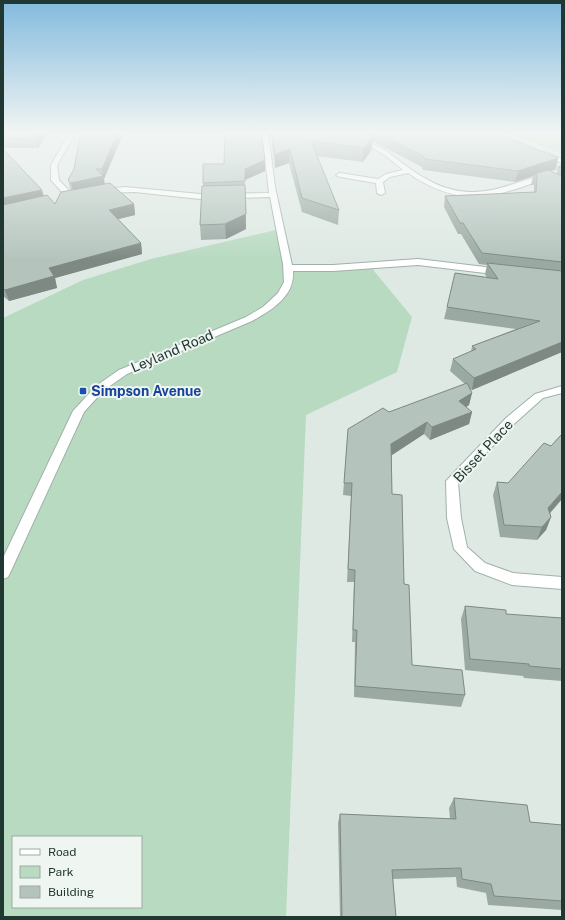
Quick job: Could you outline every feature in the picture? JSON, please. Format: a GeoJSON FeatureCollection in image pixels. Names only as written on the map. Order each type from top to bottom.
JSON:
{"type":"FeatureCollection","features":[{"type":"Feature","properties":{"kind":"street"},"geometry":{"type":"LineString","coordinates":[[55,175],[55,180],[72,198]]}},
{"type":"Feature","properties":{"kind":"street","name":"Leyland Road"},"geometry":{"type":"LineString","coordinates":[[3,573],[79,412],[100,388],[123,372],[249,319],[268,308],[279,297],[288,282],[288,268],[273,195],[272,175]]}},
{"type":"Feature","properties":{"kind":"street"},"geometry":{"type":"LineString","coordinates":[[340,176],[379,181],[388,175]]}},
{"type":"Feature","properties":{"kind":"street"},"geometry":{"type":"LineString","coordinates":[[415,175],[440,190],[466,196],[492,194],[552,175]]}},
{"type":"Feature","properties":{"kind":"street"},"geometry":{"type":"LineString","coordinates":[[545,177],[556,182]]}},
{"type":"Feature","properties":{"kind":"street"},"geometry":{"type":"LineString","coordinates":[[379,181],[381,193]]}},
{"type":"Feature","properties":{"kind":"street"},"geometry":{"type":"LineString","coordinates":[[93,193],[106,190],[141,189],[174,195],[210,198],[273,195]]}},
{"type":"Feature","properties":{"kind":"street"},"geometry":{"type":"LineString","coordinates":[[288,268],[333,268],[418,262],[514,273]]}},
{"type":"Feature","properties":{"kind":"street","name":"Bisset Place"},"geometry":{"type":"LineString","coordinates":[[562,389],[539,396],[510,421],[452,481],[454,518],[460,549],[480,567],[512,579],[562,583]]}},
{"type":"Feature","properties":{"kind":"green space"},"geometry":{"type":"Polygon","coordinates":[[[280,229],[288,268],[370,266],[412,317],[397,372],[306,415],[286,917],[3,917],[3,318],[83,280],[151,259],[280,229]]]}},
{"type":"Feature","properties":{"kind":"building"},"geometry":{"type":"Polygon","coordinates":[[[3,175],[28,175],[42,190],[3,198],[3,175]]]}},
{"type":"Feature","properties":{"kind":"building"},"geometry":{"type":"Polygon","coordinates":[[[71,175],[103,176],[71,183],[68,180],[71,175]]]}},
{"type":"Feature","properties":{"kind":"building"},"geometry":{"type":"Polygon","coordinates":[[[203,175],[245,175],[245,181],[203,183],[203,175]]]}},
{"type":"Feature","properties":{"kind":"building"},"geometry":{"type":"Polygon","coordinates":[[[296,175],[325,175],[339,210],[302,198],[296,175]]]}},
{"type":"Feature","properties":{"kind":"building"},"geometry":{"type":"Polygon","coordinates":[[[537,175],[562,176],[562,262],[482,253],[463,223],[460,223],[445,196],[536,192],[537,175]]]}},
{"type":"Feature","properties":{"kind":"building"},"geometry":{"type":"Polygon","coordinates":[[[110,183],[134,204],[109,210],[141,243],[49,268],[54,276],[5,290],[3,288],[3,205],[47,195],[55,204],[61,192],[110,183]]]}},
{"type":"Feature","properties":{"kind":"building"},"geometry":{"type":"Polygon","coordinates":[[[245,185],[246,214],[225,224],[200,225],[202,186],[245,185]]]}},
{"type":"Feature","properties":{"kind":"building"},"geometry":{"type":"Polygon","coordinates":[[[487,263],[562,271],[562,342],[474,378],[453,359],[476,349],[472,346],[540,321],[447,307],[455,273],[498,279],[487,263]]]}},
{"type":"Feature","properties":{"kind":"building"},"geometry":{"type":"Polygon","coordinates":[[[467,383],[472,393],[459,401],[472,412],[432,427],[427,422],[391,444],[392,494],[402,495],[404,584],[409,585],[412,665],[462,670],[465,695],[355,686],[357,630],[353,630],[355,570],[348,569],[352,483],[344,483],[348,429],[383,408],[389,412],[467,383]]]}},
{"type":"Feature","properties":{"kind":"building"},"geometry":{"type":"Polygon","coordinates":[[[562,434],[562,492],[548,508],[551,517],[542,527],[504,525],[497,482],[508,483],[544,443],[551,446],[562,434]]]}},
{"type":"Feature","properties":{"kind":"building"},"geometry":{"type":"Polygon","coordinates":[[[465,606],[506,610],[506,614],[562,618],[562,669],[529,666],[529,664],[470,659],[465,606]]]}},
{"type":"Feature","properties":{"kind":"building"},"geometry":{"type":"Polygon","coordinates":[[[454,798],[527,805],[530,822],[562,825],[562,901],[494,896],[491,884],[462,879],[461,868],[392,870],[396,917],[342,917],[340,814],[456,819],[454,798]]]}},
{"type":"Feature","properties":{"kind":"place","name":"Simpson Avenue"},"geometry":{"type":"Point","coordinates":[83,391]}}]}
